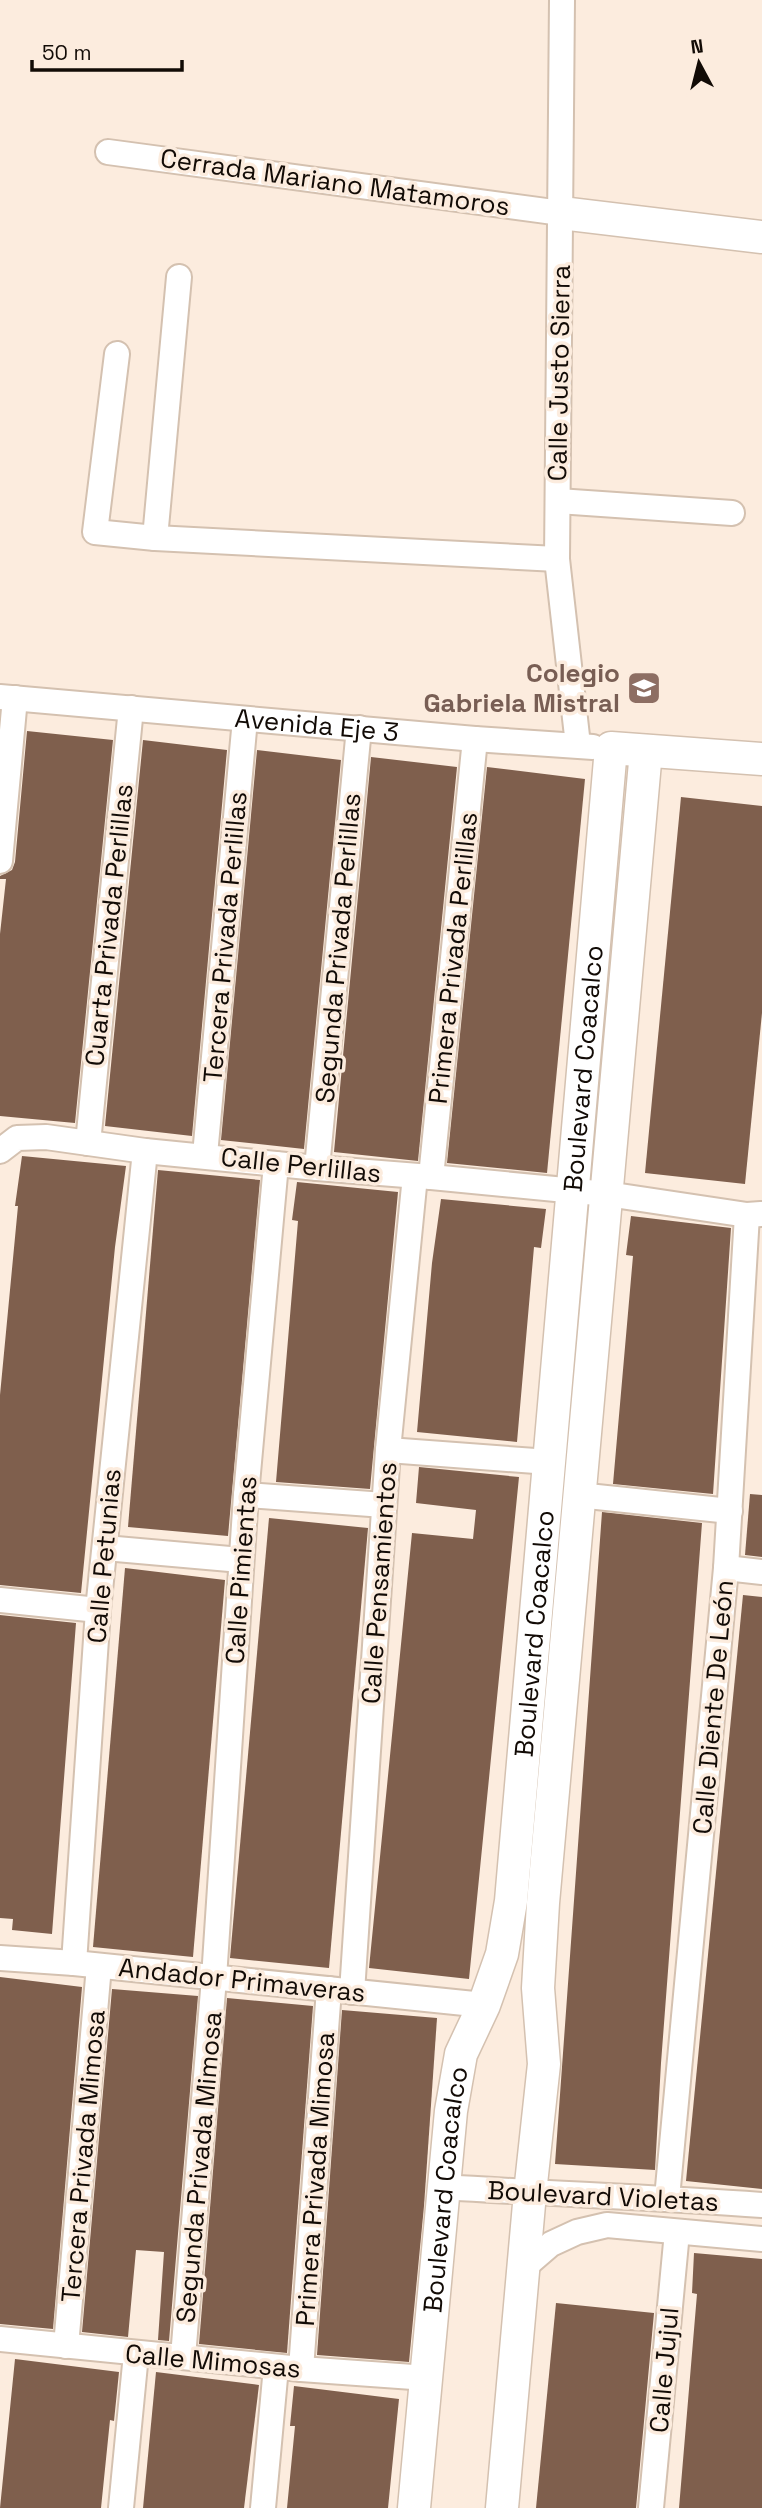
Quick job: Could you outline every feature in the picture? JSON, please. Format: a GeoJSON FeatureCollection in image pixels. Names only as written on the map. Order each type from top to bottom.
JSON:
{"type":"FeatureCollection","features":[{"type":"Feature","properties":{"kind":"main road"},"geometry":{"type":"LineString","coordinates":[[561,213],[762,237]]}},
{"type":"Feature","properties":{"kind":"main road","name":"Avenida Eje 3"},"geometry":{"type":"LineString","coordinates":[[611,748],[762,760]]}},
{"type":"Feature","properties":{"kind":"main road","name":"Boulevard Coacalco"},"geometry":{"type":"LineString","coordinates":[[414,2508],[451,2111],[461,2053],[484,2005],[502,1954],[511,1901],[611,748]]}},
{"type":"Feature","properties":{"kind":"main road","name":"Boulevard Coacalco"},"geometry":{"type":"LineString","coordinates":[[502,2508],[522,2269],[544,2064],[538,1988],[539,1956],[646,751]]}},
{"type":"Feature","properties":{"kind":"street","name":"Calle Justo Sierra"},"geometry":{"type":"LineString","coordinates":[[562,0],[557,559],[578,745]]}},
{"type":"Feature","properties":{"kind":"street","name":"Cerrada Mariano Matamoros"},"geometry":{"type":"LineString","coordinates":[[108,152],[561,213]]}},
{"type":"Feature","properties":{"kind":"street"},"geometry":{"type":"LineString","coordinates":[[155,538],[179,277]]}},
{"type":"Feature","properties":{"kind":"street"},"geometry":{"type":"LineString","coordinates":[[117,354],[95,531],[155,538],[557,559]]}},
{"type":"Feature","properties":{"kind":"street"},"geometry":{"type":"LineString","coordinates":[[558,501],[732,513]]}},
{"type":"Feature","properties":{"kind":"street"},"geometry":{"type":"LineString","coordinates":[[0,861],[8,698]]}},
{"type":"Feature","properties":{"kind":"street","name":"Avenida Eje 3"},"geometry":{"type":"LineString","coordinates":[[8,698],[475,739],[611,748]]}},
{"type":"Feature","properties":{"kind":"street","name":"Cuarta Privada Perlillas"},"geometry":{"type":"LineString","coordinates":[[88,1143],[131,708]]}},
{"type":"Feature","properties":{"kind":"street","name":"Tercera Privada Perlillas"},"geometry":{"type":"LineString","coordinates":[[205,1155],[245,719]]}},
{"type":"Feature","properties":{"kind":"street","name":"Segunda Privada Perlillas"},"geometry":{"type":"LineString","coordinates":[[317,1168],[359,728]]}},
{"type":"Feature","properties":{"kind":"street","name":"Primera Privada Perlillas"},"geometry":{"type":"LineString","coordinates":[[423,1176],[475,739]]}},
{"type":"Feature","properties":{"kind":"street","name":"Calle Perlillas"},"geometry":{"type":"LineString","coordinates":[[0,1151],[17,1138],[46,1137],[145,1151],[607,1194],[755,1214]]}},
{"type":"Feature","properties":{"kind":"street","name":"Calle Petunias"},"geometry":{"type":"LineString","coordinates":[[74,1963],[98,1610],[145,1151]]}},
{"type":"Feature","properties":{"kind":"street","name":"Calle Pimientas"},"geometry":{"type":"LineString","coordinates":[[214,1978],[241,1560],[276,1164]]}},
{"type":"Feature","properties":{"kind":"street","name":"Calle Pensamientos"},"geometry":{"type":"LineString","coordinates":[[340,1991],[388,1450],[423,1176]]}},
{"type":"Feature","properties":{"kind":"street","name":"Calle Diente De León"},"geometry":{"type":"LineString","coordinates":[[667,2197],[726,1568],[755,1214]]}},
{"type":"Feature","properties":{"kind":"street"},"geometry":{"type":"LineString","coordinates":[[388,1450],[550,1462]]}},
{"type":"Feature","properties":{"kind":"street"},"geometry":{"type":"LineString","coordinates":[[246,1495],[384,1504]]}},
{"type":"Feature","properties":{"kind":"street"},"geometry":{"type":"LineString","coordinates":[[578,1496],[730,1511]]}},
{"type":"Feature","properties":{"kind":"street"},"geometry":{"type":"LineString","coordinates":[[105,1548],[241,1560]]}},
{"type":"Feature","properties":{"kind":"street"},"geometry":{"type":"LineString","coordinates":[[726,1568],[762,1572]]}},
{"type":"Feature","properties":{"kind":"street"},"geometry":{"type":"LineString","coordinates":[[0,1600],[98,1610]]}},
{"type":"Feature","properties":{"kind":"street","name":"Andador Primaveras"},"geometry":{"type":"LineString","coordinates":[[0,1958],[74,1963],[484,2005]]}},
{"type":"Feature","properties":{"kind":"street","name":"Tercera Privada Mimosa"},"geometry":{"type":"LineString","coordinates":[[66,2346],[99,1966]]}},
{"type":"Feature","properties":{"kind":"street","name":"Segunda Privada Mimosa"},"geometry":{"type":"LineString","coordinates":[[183,2357],[214,1978]]}},
{"type":"Feature","properties":{"kind":"street","name":"Primera Privada Mimosa"},"geometry":{"type":"LineString","coordinates":[[301,2369],[340,1991]]}},
{"type":"Feature","properties":{"kind":"street","name":"Boulevard Violetas"},"geometry":{"type":"LineString","coordinates":[[443,2187],[530,2193],[667,2197],[762,2205]]}},
{"type":"Feature","properties":{"kind":"street","name":"Boulevard Violetas"},"geometry":{"type":"LineString","coordinates":[[522,2269],[551,2244],[577,2232],[607,2225],[762,2239]]}},
{"type":"Feature","properties":{"kind":"street","name":"Calle Jujul"},"geometry":{"type":"LineString","coordinates":[[651,2508],[677,2232]]}},
{"type":"Feature","properties":{"kind":"street","name":"Calle Mimosas"},"geometry":{"type":"LineString","coordinates":[[0,2340],[276,2367],[427,2378]]}},
{"type":"Feature","properties":{"kind":"street"},"geometry":{"type":"LineString","coordinates":[[121,2508],[136,2354]]}},
{"type":"Feature","properties":{"kind":"street"},"geometry":{"type":"LineString","coordinates":[[263,2508],[276,2367]]}},
{"type":"Feature","properties":{"kind":"building"},"geometry":{"type":"Polygon","coordinates":[[[27,731],[113,740],[75,1123],[0,1116],[0,934],[6,879],[0,879],[0,876],[12,870],[15,862],[27,731]]]}},
{"type":"Feature","properties":{"kind":"building"},"geometry":{"type":"Polygon","coordinates":[[[143,740],[227,750],[192,1136],[105,1126],[143,740]]]}},
{"type":"Feature","properties":{"kind":"building"},"geometry":{"type":"Polygon","coordinates":[[[257,750],[341,760],[304,1149],[221,1140],[257,750]]]}},
{"type":"Feature","properties":{"kind":"building"},"geometry":{"type":"Polygon","coordinates":[[[371,757],[457,767],[418,1161],[334,1152],[371,757]]]}},
{"type":"Feature","properties":{"kind":"building"},"geometry":{"type":"Polygon","coordinates":[[[487,767],[585,779],[547,1173],[447,1163],[487,767]]]}},
{"type":"Feature","properties":{"kind":"building"},"geometry":{"type":"Polygon","coordinates":[[[681,797],[762,806],[762,1013],[745,1184],[645,1173],[681,797]]]}},
{"type":"Feature","properties":{"kind":"building"},"geometry":{"type":"Polygon","coordinates":[[[22,1156],[126,1166],[115,1247],[81,1593],[0,1585],[0,1395],[18,1206],[15,1206],[22,1156]]]}},
{"type":"Feature","properties":{"kind":"building"},"geometry":{"type":"Polygon","coordinates":[[[158,1170],[260,1180],[228,1536],[128,1527],[158,1170]]]}},
{"type":"Feature","properties":{"kind":"building"},"geometry":{"type":"Polygon","coordinates":[[[297,1182],[398,1192],[370,1489],[276,1482],[298,1221],[292,1220],[297,1182]]]}},
{"type":"Feature","properties":{"kind":"building"},"geometry":{"type":"Polygon","coordinates":[[[441,1199],[546,1209],[541,1248],[534,1247],[517,1442],[417,1432],[432,1263],[441,1199]]]}},
{"type":"Feature","properties":{"kind":"building"},"geometry":{"type":"Polygon","coordinates":[[[631,1216],[731,1228],[713,1494],[613,1484],[633,1256],[626,1255],[631,1216]]]}},
{"type":"Feature","properties":{"kind":"building"},"geometry":{"type":"Polygon","coordinates":[[[419,1467],[519,1477],[469,1979],[369,1968],[412,1533],[473,1539],[476,1510],[416,1503],[419,1467]]]}},
{"type":"Feature","properties":{"kind":"building"},"geometry":{"type":"Polygon","coordinates":[[[750,1494],[762,1495],[762,1557],[745,1555],[750,1494]]]}},
{"type":"Feature","properties":{"kind":"building"},"geometry":{"type":"Polygon","coordinates":[[[602,1512],[702,1523],[655,2170],[555,2164],[602,1512]]]}},
{"type":"Feature","properties":{"kind":"building"},"geometry":{"type":"Polygon","coordinates":[[[269,1518],[368,1528],[329,1968],[230,1958],[269,1518]]]}},
{"type":"Feature","properties":{"kind":"building"},"geometry":{"type":"Polygon","coordinates":[[[125,1568],[225,1580],[193,1957],[93,1947],[125,1568]]]}},
{"type":"Feature","properties":{"kind":"building"},"geometry":{"type":"Polygon","coordinates":[[[743,1595],[762,1597],[762,2189],[686,2181],[743,1595]]]}},
{"type":"Feature","properties":{"kind":"building"},"geometry":{"type":"Polygon","coordinates":[[[0,1615],[76,1623],[52,1934],[12,1930],[13,1919],[0,1918],[0,1615]]]}},
{"type":"Feature","properties":{"kind":"building"},"geometry":{"type":"Polygon","coordinates":[[[0,1977],[82,1987],[53,2329],[0,2324],[0,1977]]]}},
{"type":"Feature","properties":{"kind":"building"},"geometry":{"type":"Polygon","coordinates":[[[112,1989],[198,1996],[169,2341],[158,2340],[164,2252],[136,2250],[128,2337],[82,2332],[112,1989]]]}},
{"type":"Feature","properties":{"kind":"building"},"geometry":{"type":"Polygon","coordinates":[[[227,1998],[313,2006],[287,2353],[199,2344],[227,1998]]]}},
{"type":"Feature","properties":{"kind":"building"},"geometry":{"type":"Polygon","coordinates":[[[342,2010],[437,2018],[424,2206],[409,2362],[317,2355],[342,2010]]]}},
{"type":"Feature","properties":{"kind":"building"},"geometry":{"type":"Polygon","coordinates":[[[694,2253],[762,2259],[762,2508],[679,2508],[697,2294],[692,2293],[694,2253]]]}},
{"type":"Feature","properties":{"kind":"building"},"geometry":{"type":"Polygon","coordinates":[[[556,2303],[654,2313],[636,2508],[536,2508],[556,2303]]]}},
{"type":"Feature","properties":{"kind":"building"},"geometry":{"type":"Polygon","coordinates":[[[15,2359],[119,2372],[114,2421],[110,2420],[101,2508],[0,2508],[15,2359]]]}},
{"type":"Feature","properties":{"kind":"building"},"geometry":{"type":"Polygon","coordinates":[[[156,2372],[259,2385],[244,2508],[143,2508],[156,2372]]]}},
{"type":"Feature","properties":{"kind":"building"},"geometry":{"type":"Polygon","coordinates":[[[294,2386],[399,2399],[388,2508],[287,2508],[295,2426],[290,2426],[294,2386]]]}},
{"type":"Feature","properties":{"kind":"place","name":"Colegio Gabriela Mistral"},"geometry":{"type":"Point","coordinates":[644,688]}}]}
